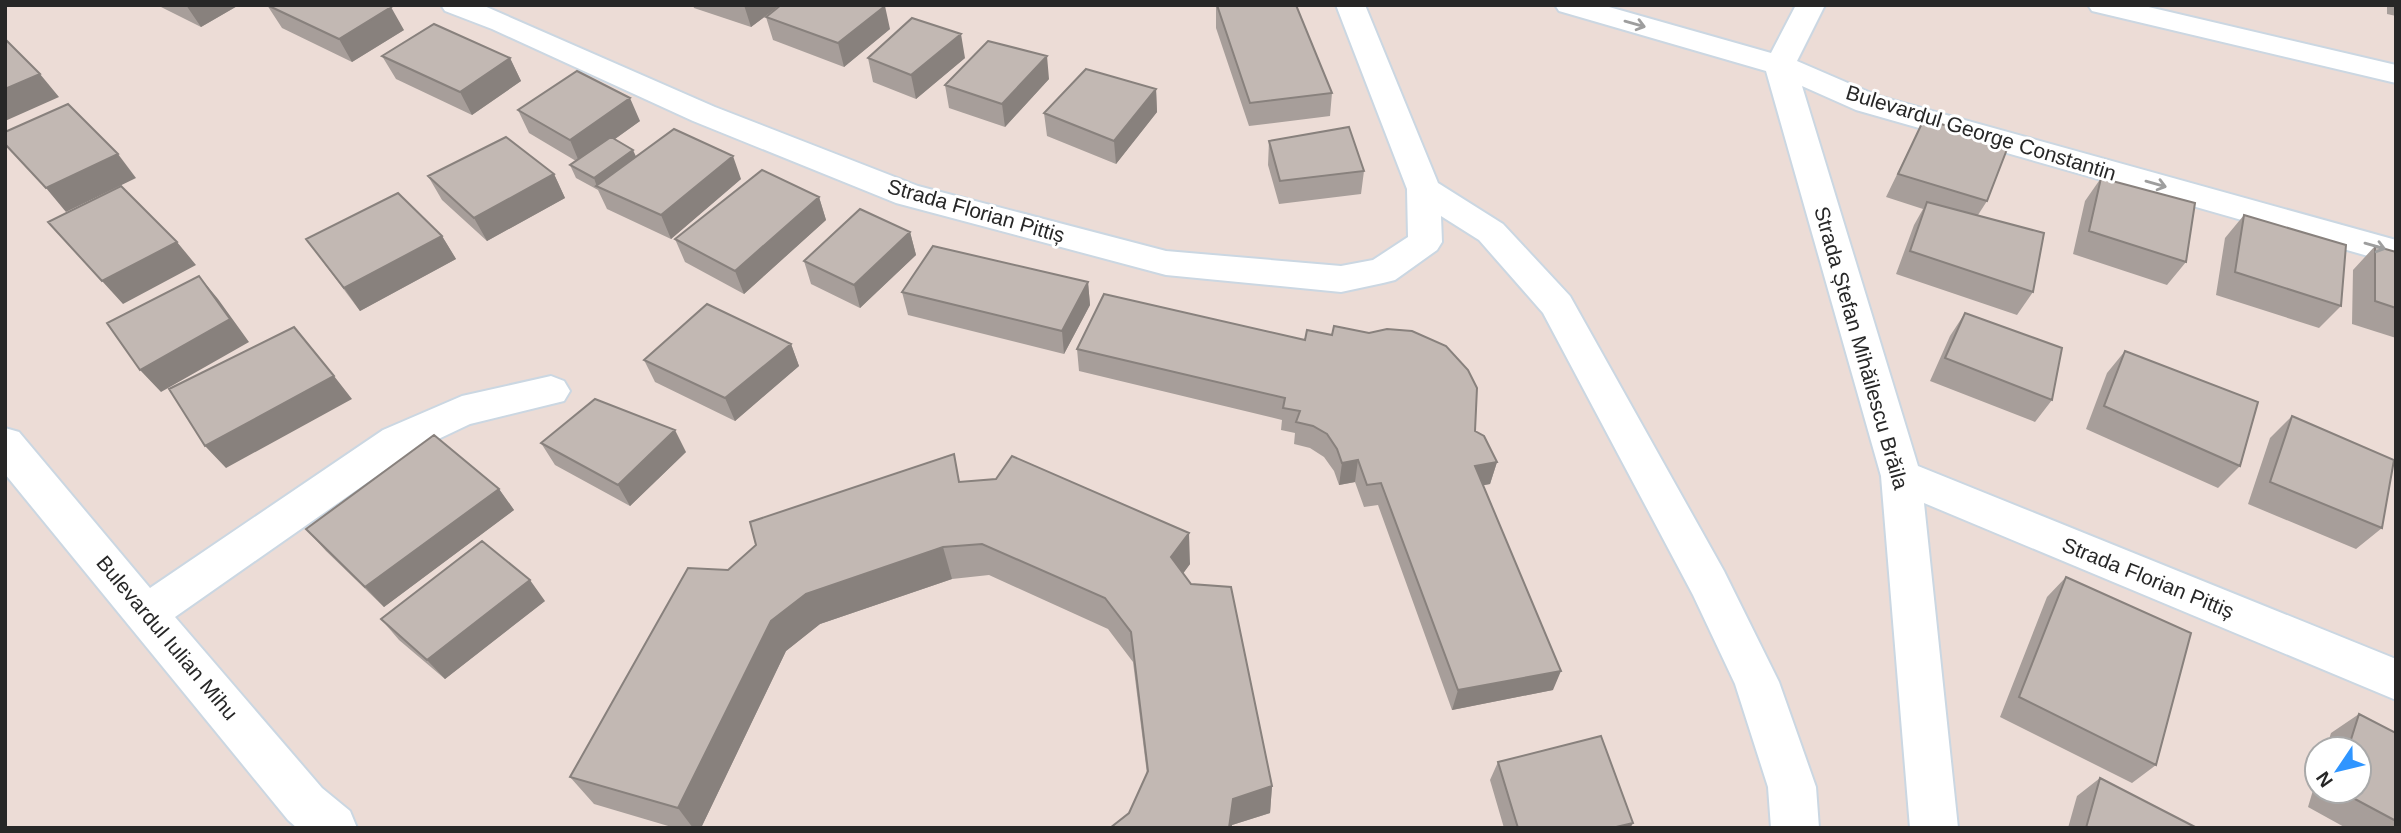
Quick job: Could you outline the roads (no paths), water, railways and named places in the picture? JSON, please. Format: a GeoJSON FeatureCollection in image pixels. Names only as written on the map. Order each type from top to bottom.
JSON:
{"type":"FeatureCollection","features":[{"type":"Feature","properties":{"kind":"street","name":"Strada Florian Pittiș"},"geometry":{"type":"LineString","coordinates":[[455,5],[502,23],[704,114],[908,195],[1166,263],[1341,279],[1383,271],[1425,242],[1424,189]]}},
{"type":"Feature","properties":{"kind":"street"},"geometry":{"type":"LineString","coordinates":[[1350,5],[1424,189],[1491,232],[1556,305],[1709,584],[1757,682],[1792,787],[1795,828]]}},
{"type":"Feature","properties":{"kind":"street","name":"Bulevardul George Constantin"},"geometry":{"type":"LineString","coordinates":[[1569,5],[1780,65],[1867,103],[2396,252]]}},
{"type":"Feature","properties":{"kind":"street"},"geometry":{"type":"LineString","coordinates":[[1780,65],[1811,5]]}},
{"type":"Feature","properties":{"kind":"street"},"geometry":{"type":"LineString","coordinates":[[2102,5],[2396,74]]}},
{"type":"Feature","properties":{"kind":"street","name":"Strada Ștefan Mihăilescu Brăila"},"geometry":{"type":"LineString","coordinates":[[1780,65],[1901,476],[1934,828]]}},
{"type":"Feature","properties":{"kind":"street"},"geometry":{"type":"LineString","coordinates":[[147,613],[397,441],[463,411],[551,391]]}},
{"type":"Feature","properties":{"kind":"street","name":"Bulevardul Iulian Mihu"},"geometry":{"type":"LineString","coordinates":[[5,443],[22,467],[305,804],[334,828]]}},
{"type":"Feature","properties":{"kind":"street","name":"Strada Florian Pittiș"},"geometry":{"type":"LineString","coordinates":[[1901,476],[2396,680]]}}]}
